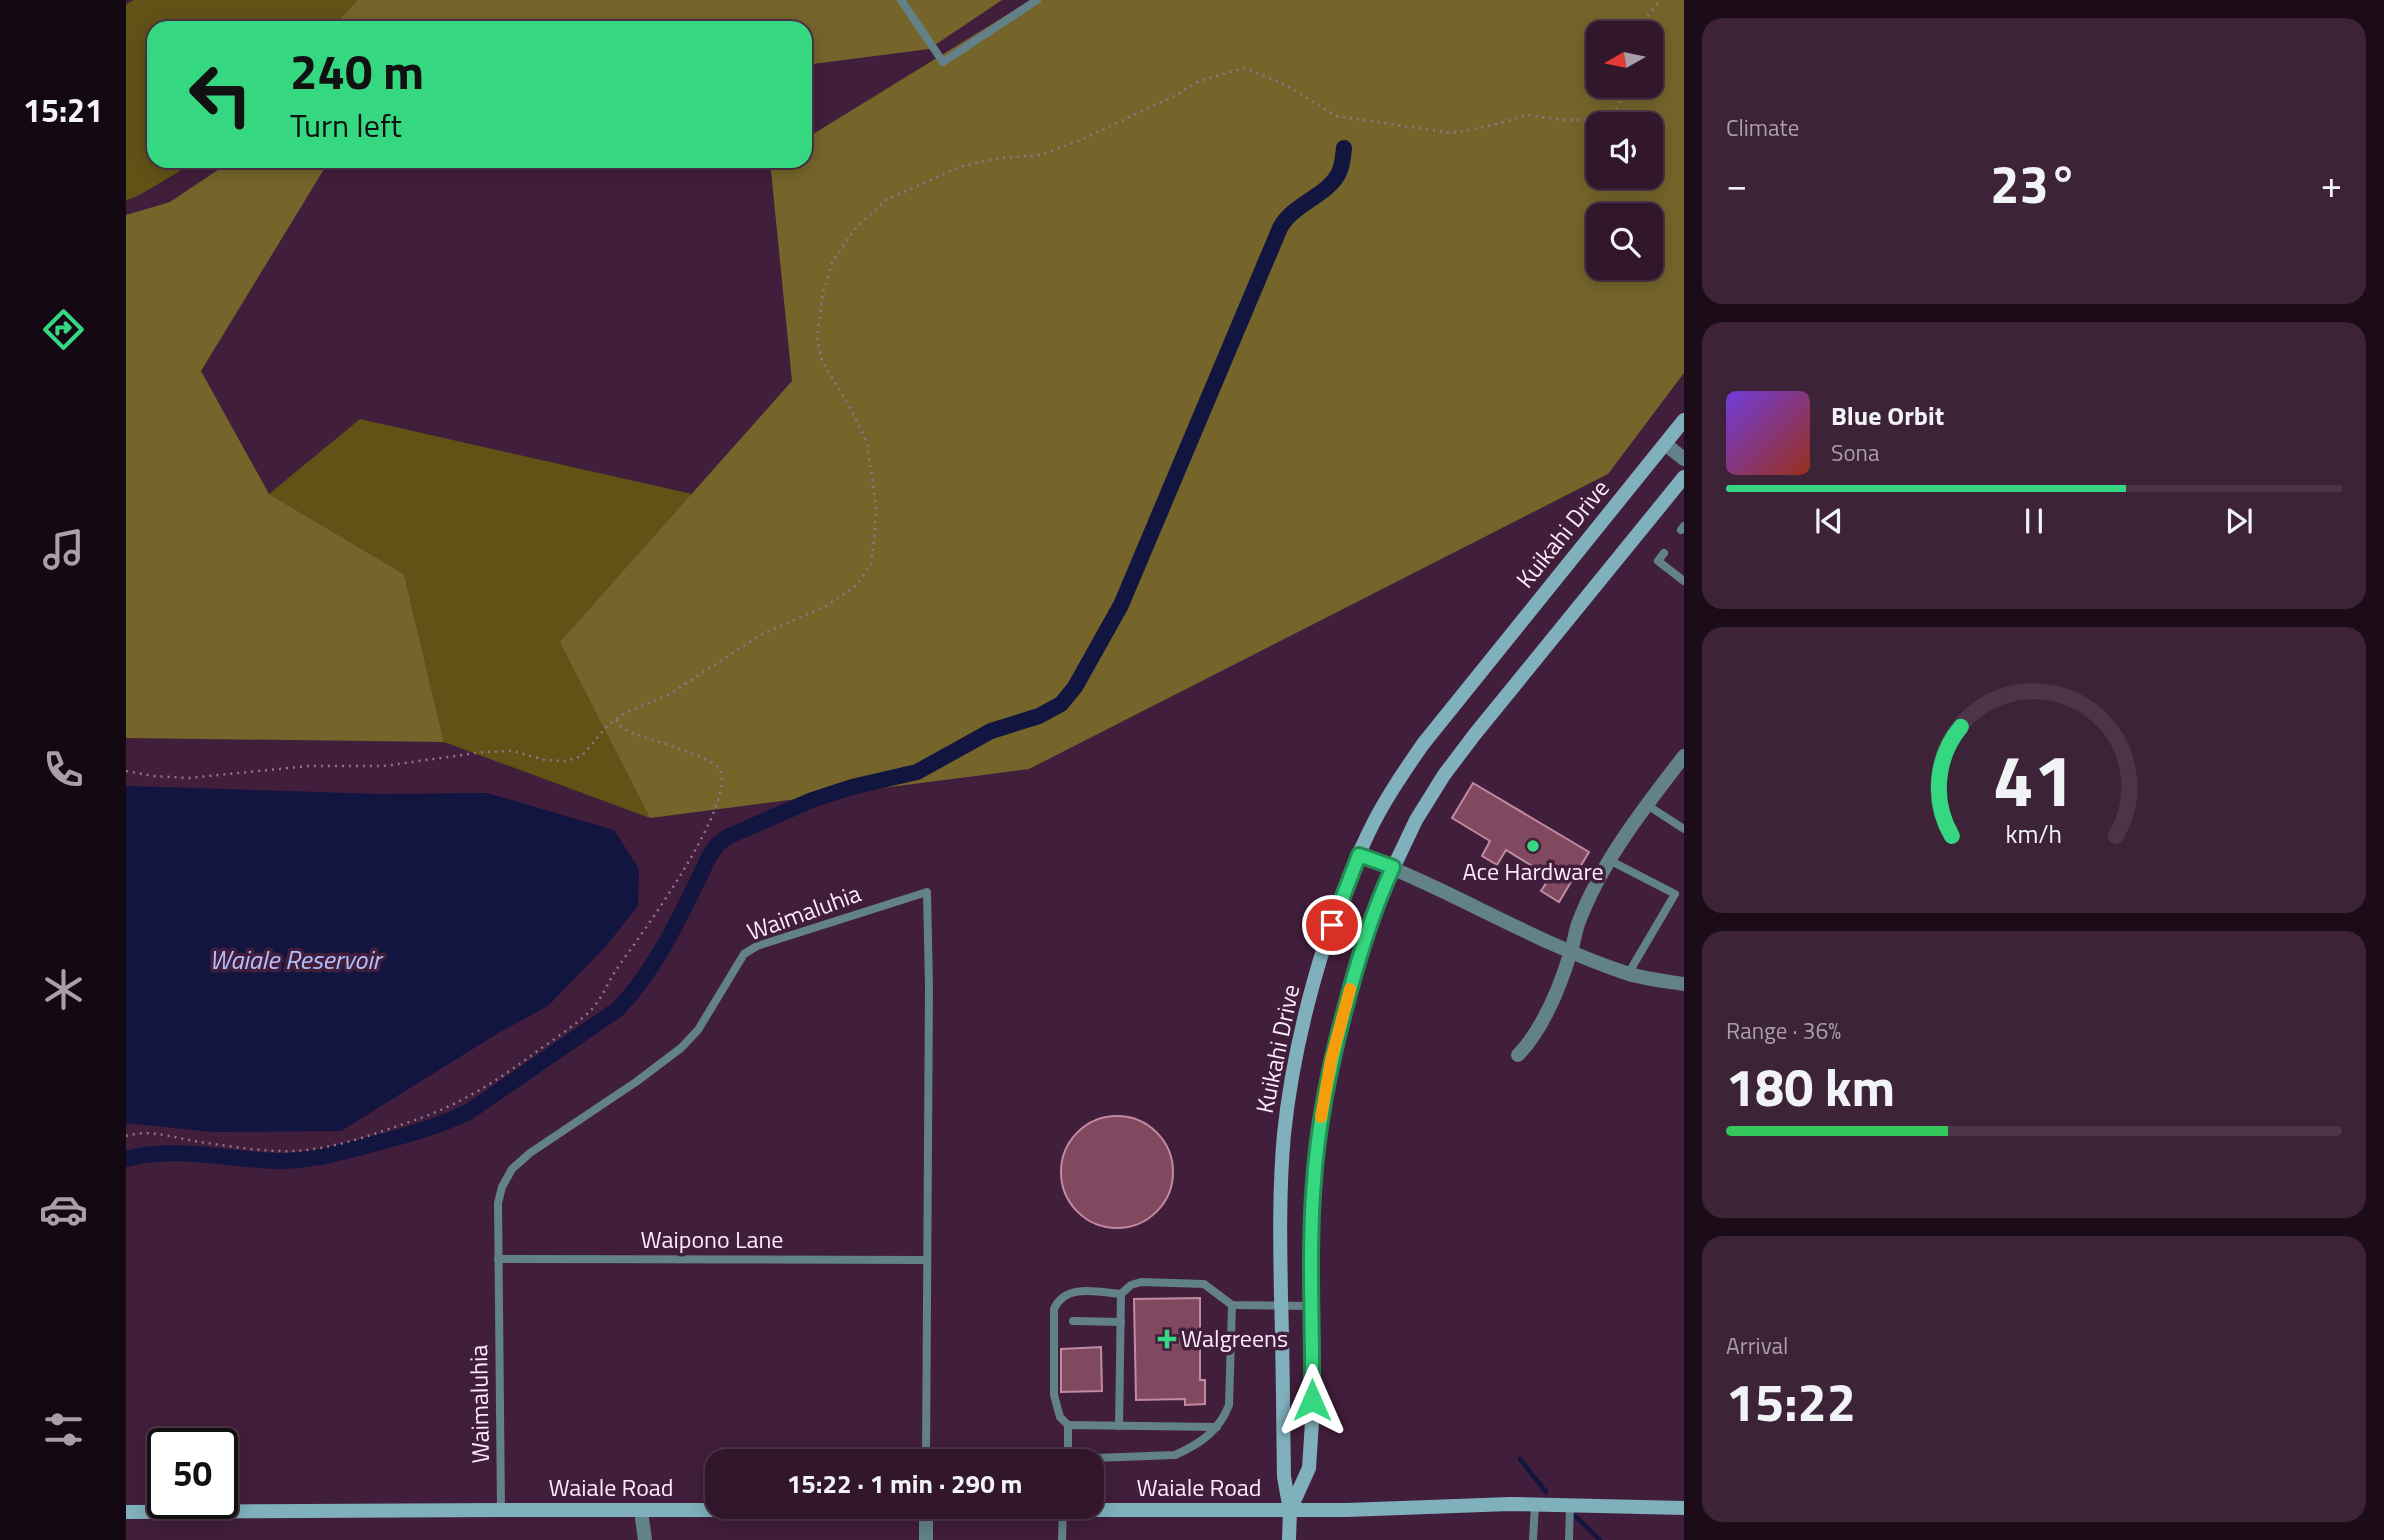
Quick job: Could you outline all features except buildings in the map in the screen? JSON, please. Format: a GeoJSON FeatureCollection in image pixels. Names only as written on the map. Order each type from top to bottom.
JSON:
{"type":"FeatureCollection","features":[{"type":"Feature","properties":{"kind":"main road","name":"Kuikahi Drive"},"geometry":{"type":"LineString","coordinates":[[1289,1540],[1290,1510],[1284,1478],[1280,1222],[1284,1136],[1291,1079],[1325,946],[1359,855],[1395,784],[1423,744],[1684,420]]}},
{"type":"Feature","properties":{"kind":"main road","name":"Kuikahi Drive"},"geometry":{"type":"LineString","coordinates":[[1290,1510],[1309,1468],[1312,1422],[1313,1183],[1324,1097],[1331,1060],[1361,948],[1378,900],[1416,820],[1460,754],[1684,477]]}},
{"type":"Feature","properties":{"kind":"main road","name":"Waiale Road"},"geometry":{"type":"LineString","coordinates":[[1104,1508],[1290,1510],[1535,1504],[1684,1508]]}},
{"type":"Feature","properties":{"kind":"main road","name":"Waiale Road"},"geometry":{"type":"LineString","coordinates":[[126,1512],[705,1510]]}},
{"type":"Feature","properties":{"kind":"street"},"geometry":{"type":"LineString","coordinates":[[1665,444],[1684,459]]}},
{"type":"Feature","properties":{"kind":"street"},"geometry":{"type":"LineString","coordinates":[[1518,1055],[1542,1025],[1571,952],[1578,925],[1611,861],[1647,805],[1683,760]]}},
{"type":"Feature","properties":{"kind":"street"},"geometry":{"type":"LineString","coordinates":[[1359,855],[1393,867],[1533,937],[1628,974],[1684,984]]}},
{"type":"Feature","properties":{"kind":"street"},"geometry":{"type":"LineString","coordinates":[[641,1511],[645,1540]]}},
{"type":"Feature","properties":{"kind":"street"},"geometry":{"type":"LineString","coordinates":[[926,1519],[926,1540]]}},
{"type":"Feature","properties":{"kind":"lane"},"geometry":{"type":"LineString","coordinates":[[901,0],[943,62],[1037,0]]}},
{"type":"Feature","properties":{"kind":"lane"},"geometry":{"type":"LineString","coordinates":[[1664,553],[1658,561],[1676,569],[1684,581]]}},
{"type":"Feature","properties":{"kind":"lane"},"geometry":{"type":"LineString","coordinates":[[1647,805],[1684,829]]}},
{"type":"Feature","properties":{"kind":"lane"},"geometry":{"type":"LineString","coordinates":[[1611,861],[1675,894],[1628,974]]}},
{"type":"Feature","properties":{"kind":"lane","name":"Waimaluhia"},"geometry":{"type":"LineString","coordinates":[[501,1510],[498,1203],[502,1187],[512,1168],[681,1048],[698,1030],[744,954],[757,946],[927,892],[929,988],[926,1449]]}},
{"type":"Feature","properties":{"kind":"lane","name":"Waipono Lane"},"geometry":{"type":"LineString","coordinates":[[498,1259],[926,1260]]}},
{"type":"Feature","properties":{"kind":"lane"},"geometry":{"type":"LineString","coordinates":[[1119,1426],[1121,1294],[1131,1285],[1141,1282],[1193,1283],[1211,1287],[1232,1305],[1312,1306]]}},
{"type":"Feature","properties":{"kind":"lane"},"geometry":{"type":"LineString","coordinates":[[1121,1294],[1093,1291],[1068,1293],[1058,1300],[1054,1309],[1054,1395],[1060,1417],[1068,1425],[1217,1427]]}},
{"type":"Feature","properties":{"kind":"lane"},"geometry":{"type":"LineString","coordinates":[[1104,1458],[1175,1455],[1191,1448],[1223,1421],[1229,1405],[1232,1305]]}},
{"type":"Feature","properties":{"kind":"lane"},"geometry":{"type":"LineString","coordinates":[[1073,1321],[1121,1322]]}},
{"type":"Feature","properties":{"kind":"lane"},"geometry":{"type":"LineString","coordinates":[[1068,1425],[1068,1449]]}},
{"type":"Feature","properties":{"kind":"lane"},"geometry":{"type":"LineString","coordinates":[[1533,1540],[1535,1504]]}},
{"type":"Feature","properties":{"kind":"lane"},"geometry":{"type":"LineString","coordinates":[[1569,1540],[1570,1505]]}},
{"type":"Feature","properties":{"kind":"lane"},"geometry":{"type":"LineString","coordinates":[[1062,1540],[1063,1519]]}},
{"type":"Feature","properties":{"kind":"path"},"geometry":{"type":"LineString","coordinates":[[1643,21],[1661,0]]}},
{"type":"Feature","properties":{"kind":"path"},"geometry":{"type":"LineString","coordinates":[[126,771],[188,778],[309,766],[383,766],[484,752],[513,751],[545,760],[566,761],[582,756],[608,725],[625,713],[670,694],[760,635],[828,605],[858,585],[871,564],[876,507],[867,442],[822,361],[817,336],[823,292],[833,261],[855,229],[886,200],[962,166],[1000,158],[1041,155],[1178,94],[1199,81],[1245,68],[1286,85],[1336,116],[1452,133],[1528,116],[1599,120],[1618,107],[1621,98]]}},
{"type":"Feature","properties":{"kind":"path"},"geometry":{"type":"LineString","coordinates":[[126,1136],[146,1132],[278,1152],[312,1151],[342,1144],[459,1102],[495,1082],[590,1012],[658,912],[695,849],[722,791],[723,777],[717,766],[629,732],[621,727],[616,719]]}},
{"type":"Feature","properties":{"kind":"shaded area"},"geometry":{"type":"Polygon","coordinates":[[[134,0],[435,0],[409,21],[147,21],[147,168],[185,168],[136,197],[126,200],[126,4],[134,0]]]}},
{"type":"Feature","properties":{"kind":"shaded area"},"geometry":{"type":"Polygon","coordinates":[[[358,0],[1002,0],[929,49],[812,64],[812,21],[338,21],[358,0]]]}},
{"type":"Feature","properties":{"kind":"shaded area"},"geometry":{"type":"Polygon","coordinates":[[[1031,0],[1684,0],[1684,373],[1608,474],[1029,769],[650,818],[560,642],[792,381],[771,168],[812,168],[812,135],[1031,0]]]}},
{"type":"Feature","properties":{"kind":"shaded area"},"geometry":{"type":"Polygon","coordinates":[[[221,168],[325,168],[201,371],[269,494],[404,574],[444,742],[126,738],[126,215],[170,202],[221,168]]]}},
{"type":"Feature","properties":{"kind":"shaded area"},"geometry":{"type":"Polygon","coordinates":[[[360,419],[692,494],[561,642],[650,818],[444,742],[404,574],[269,494],[360,419]]]}},
{"type":"Feature","properties":{"kind":"water","name":"Waiale Reservoir"},"geometry":{"type":"Polygon","coordinates":[[[126,786],[381,794],[487,793],[614,830],[639,869],[638,906],[606,946],[548,1006],[500,1032],[341,1131],[213,1132],[126,1123],[126,786]]]}},
{"type":"Feature","properties":{"kind":"waterway"},"geometry":{"type":"LineString","coordinates":[[126,1159],[181,1153],[275,1161],[311,1158],[408,1135],[470,1111],[618,1009],[646,975],[680,917],[709,857],[727,837],[812,800],[852,787],[917,772],[991,731],[1039,716],[1061,704],[1075,687],[1121,605],[1280,228],[1286,219],[1335,179],[1341,167],[1344,148]]}},
{"type":"Feature","properties":{"kind":"waterway"},"geometry":{"type":"LineString","coordinates":[[1520,1459],[1546,1492]]}},
{"type":"Feature","properties":{"kind":"waterway"},"geometry":{"type":"LineString","coordinates":[[1575,1516],[1600,1540]]}},
{"type":"Feature","properties":{"kind":"slow traffic"},"geometry":{"type":"LineString","coordinates":[[1321,1117],[1331,1060],[1350,989]]}},
{"type":"Feature","properties":{"kind":"place","name":"Ace Hardware"},"geometry":{"type":"Point","coordinates":[1533,846]}},
{"type":"Feature","properties":{"kind":"place","name":"Walgreens"},"geometry":{"type":"Point","coordinates":[1167,1339]}},
{"type":"Feature","properties":{"kind":"route"},"geometry":{"type":"LineString","coordinates":[[1312,1400],[1313,1183],[1322,1110],[1331,1060],[1361,948],[1393,867],[1359,855],[1332,925]]}}]}
